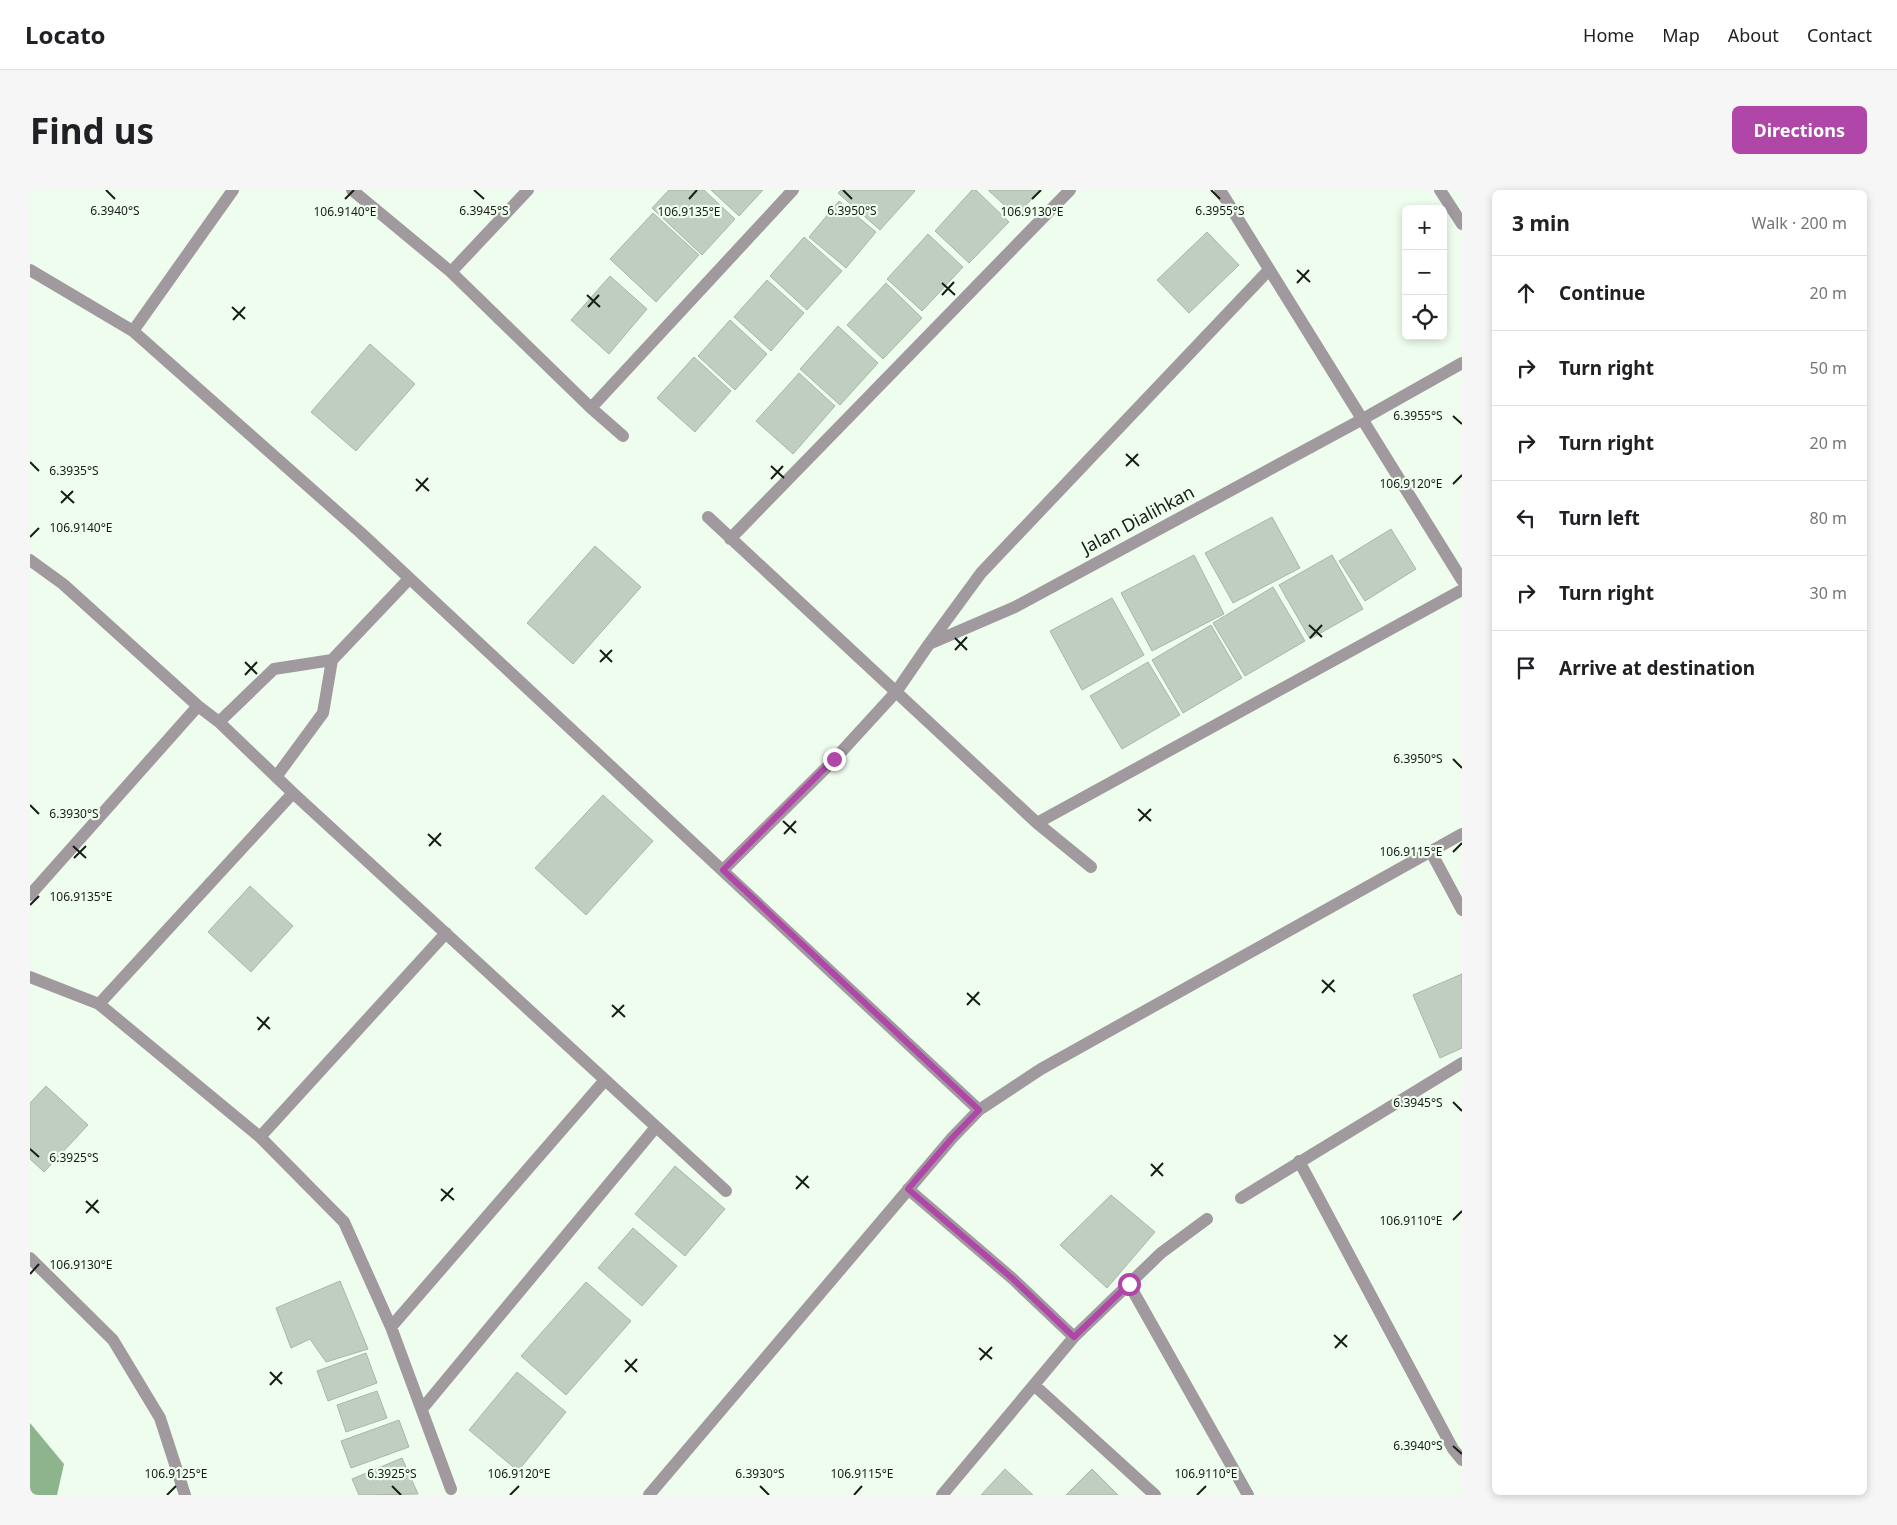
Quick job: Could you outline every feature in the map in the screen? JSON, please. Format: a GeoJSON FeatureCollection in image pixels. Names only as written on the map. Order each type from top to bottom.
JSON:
{"type":"FeatureCollection","features":[{"type":"Feature","properties":{"kind":"street"},"geometry":{"type":"LineString","coordinates":[[133,330],[233,190]]}},
{"type":"Feature","properties":{"kind":"street"},"geometry":{"type":"LineString","coordinates":[[352,190],[451,272],[591,408],[623,436]]}},
{"type":"Feature","properties":{"kind":"street"},"geometry":{"type":"LineString","coordinates":[[451,272],[528,190]]}},
{"type":"Feature","properties":{"kind":"street"},"geometry":{"type":"LineString","coordinates":[[591,408],[793,190]]}},
{"type":"Feature","properties":{"kind":"street"},"geometry":{"type":"LineString","coordinates":[[730,539],[1070,190]]}},
{"type":"Feature","properties":{"kind":"street"},"geometry":{"type":"LineString","coordinates":[[1220,190],[1462,580]]}},
{"type":"Feature","properties":{"kind":"street"},"geometry":{"type":"LineString","coordinates":[[1440,190],[1462,224]]}},
{"type":"Feature","properties":{"kind":"street"},"geometry":{"type":"LineString","coordinates":[[30,270],[133,330],[361,533],[979,1110]]}},
{"type":"Feature","properties":{"kind":"street"},"geometry":{"type":"LineString","coordinates":[[723,870],[831,763],[896,692],[981,573],[1269,270]]}},
{"type":"Feature","properties":{"kind":"street","name":"Jalan Dialihkan"},"geometry":{"type":"LineString","coordinates":[[929,644],[1015,607],[1361,420],[1462,363]]}},
{"type":"Feature","properties":{"kind":"street"},"geometry":{"type":"LineString","coordinates":[[708,517],[1037,823],[1091,867]]}},
{"type":"Feature","properties":{"kind":"street"},"geometry":{"type":"LineString","coordinates":[[30,560],[63,584],[198,706],[219,722],[276,777],[726,1191]]}},
{"type":"Feature","properties":{"kind":"street"},"geometry":{"type":"LineString","coordinates":[[276,777],[323,713],[332,660],[409,579]]}},
{"type":"Feature","properties":{"kind":"street"},"geometry":{"type":"LineString","coordinates":[[1037,823],[1462,590]]}},
{"type":"Feature","properties":{"kind":"street"},"geometry":{"type":"LineString","coordinates":[[219,722],[274,669],[332,660]]}},
{"type":"Feature","properties":{"kind":"street"},"geometry":{"type":"LineString","coordinates":[[30,895],[198,706]]}},
{"type":"Feature","properties":{"kind":"street"},"geometry":{"type":"LineString","coordinates":[[99,1004],[294,793]]}},
{"type":"Feature","properties":{"kind":"street"},"geometry":{"type":"LineString","coordinates":[[648,1495],[908,1189],[979,1110],[1041,1069],[1462,834]]}},
{"type":"Feature","properties":{"kind":"street"},"geometry":{"type":"LineString","coordinates":[[1430,852],[1462,910]]}},
{"type":"Feature","properties":{"kind":"street"},"geometry":{"type":"LineString","coordinates":[[260,1137],[446,933]]}},
{"type":"Feature","properties":{"kind":"street"},"geometry":{"type":"LineString","coordinates":[[30,977],[99,1004],[260,1137],[344,1222],[392,1327],[451,1489]]}},
{"type":"Feature","properties":{"kind":"street"},"geometry":{"type":"LineString","coordinates":[[1241,1198],[1298,1161],[1462,1063]]}},
{"type":"Feature","properties":{"kind":"street"},"geometry":{"type":"LineString","coordinates":[[392,1327],[605,1080]]}},
{"type":"Feature","properties":{"kind":"street"},"geometry":{"type":"LineString","coordinates":[[422,1409],[656,1126]]}},
{"type":"Feature","properties":{"kind":"street"},"geometry":{"type":"LineString","coordinates":[[1298,1161],[1453,1449],[1462,1460]]}},
{"type":"Feature","properties":{"kind":"street"},"geometry":{"type":"LineString","coordinates":[[908,1189],[1013,1279],[1074,1337]]}},
{"type":"Feature","properties":{"kind":"street"},"geometry":{"type":"LineString","coordinates":[[942,1495],[1074,1337],[1161,1253],[1207,1219]]}},
{"type":"Feature","properties":{"kind":"street"},"geometry":{"type":"LineString","coordinates":[[30,1258],[113,1340],[160,1418],[185,1495]]}},
{"type":"Feature","properties":{"kind":"street"},"geometry":{"type":"LineString","coordinates":[[1129,1284],[1248,1495]]}},
{"type":"Feature","properties":{"kind":"street"},"geometry":{"type":"LineString","coordinates":[[1034,1385],[1155,1495]]}},
{"type":"Feature","properties":{"kind":"shaded area"},"geometry":{"type":"Polygon","coordinates":[[[30,1423],[64,1464],[57,1495],[30,1495],[30,1423]]]}},
{"type":"Feature","properties":{"kind":"building"},"geometry":{"type":"Polygon","coordinates":[[[669,190],[704,190],[735,219],[702,255],[652,208],[669,190]]]}},
{"type":"Feature","properties":{"kind":"building"},"geometry":{"type":"Polygon","coordinates":[[[711,190],[763,190],[739,216],[711,190]]]}},
{"type":"Feature","properties":{"kind":"building"},"geometry":{"type":"Polygon","coordinates":[[[841,190],[915,191],[880,230],[838,193],[841,190]]]}},
{"type":"Feature","properties":{"kind":"building"},"geometry":{"type":"Polygon","coordinates":[[[972,190],[976,190],[1009,222],[969,263],[935,231],[972,190]]]}},
{"type":"Feature","properties":{"kind":"building"},"geometry":{"type":"Polygon","coordinates":[[[988,190],[1040,190],[1016,216],[988,190]]]}},
{"type":"Feature","properties":{"kind":"building"},"geometry":{"type":"Polygon","coordinates":[[[839,201],[876,232],[846,268],[809,237],[839,201]]]}},
{"type":"Feature","properties":{"kind":"building"},"geometry":{"type":"Polygon","coordinates":[[[653,213],[699,255],[656,302],[610,259],[653,213]]]}},
{"type":"Feature","properties":{"kind":"building"},"geometry":{"type":"Polygon","coordinates":[[[1207,232],[1239,265],[1189,313],[1157,280],[1207,232]]]}},
{"type":"Feature","properties":{"kind":"building"},"geometry":{"type":"Polygon","coordinates":[[[928,234],[963,267],[922,311],[887,279],[928,234]]]}},
{"type":"Feature","properties":{"kind":"building"},"geometry":{"type":"Polygon","coordinates":[[[804,237],[842,271],[807,310],[770,276],[804,237]]]}},
{"type":"Feature","properties":{"kind":"building"},"geometry":{"type":"Polygon","coordinates":[[[610,276],[647,309],[609,354],[571,320],[610,276]]]}},
{"type":"Feature","properties":{"kind":"building"},"geometry":{"type":"Polygon","coordinates":[[[767,280],[804,313],[771,351],[734,317],[767,280]]]}},
{"type":"Feature","properties":{"kind":"building"},"geometry":{"type":"Polygon","coordinates":[[[886,283],[922,318],[883,359],[847,325],[886,283]]]}},
{"type":"Feature","properties":{"kind":"building"},"geometry":{"type":"Polygon","coordinates":[[[730,320],[767,354],[735,390],[698,356],[730,320]]]}},
{"type":"Feature","properties":{"kind":"building"},"geometry":{"type":"Polygon","coordinates":[[[838,326],[878,363],[840,405],[800,369],[838,326]]]}},
{"type":"Feature","properties":{"kind":"building"},"geometry":{"type":"Polygon","coordinates":[[[370,344],[415,384],[356,451],[311,412],[370,344]]]}},
{"type":"Feature","properties":{"kind":"building"},"geometry":{"type":"Polygon","coordinates":[[[694,357],[731,391],[695,432],[657,398],[694,357]]]}},
{"type":"Feature","properties":{"kind":"building"},"geometry":{"type":"Polygon","coordinates":[[[799,373],[835,406],[793,454],[756,421],[799,373]]]}},
{"type":"Feature","properties":{"kind":"building"},"geometry":{"type":"Polygon","coordinates":[[[1272,517],[1300,568],[1233,603],[1205,553],[1272,517]]]}},
{"type":"Feature","properties":{"kind":"building"},"geometry":{"type":"Polygon","coordinates":[[[1391,529],[1416,569],[1365,601],[1339,561],[1391,529]]]}},
{"type":"Feature","properties":{"kind":"building"},"geometry":{"type":"Polygon","coordinates":[[[595,546],[641,587],[573,664],[527,623],[595,546]]]}},
{"type":"Feature","properties":{"kind":"building"},"geometry":{"type":"Polygon","coordinates":[[[1194,555],[1224,614],[1152,651],[1121,593],[1194,555]]]}},
{"type":"Feature","properties":{"kind":"building"},"geometry":{"type":"Polygon","coordinates":[[[1332,555],[1363,609],[1310,639],[1279,585],[1332,555]]]}},
{"type":"Feature","properties":{"kind":"building"},"geometry":{"type":"Polygon","coordinates":[[[1273,587],[1305,641],[1245,676],[1213,623],[1273,587]]]}},
{"type":"Feature","properties":{"kind":"building"},"geometry":{"type":"Polygon","coordinates":[[[1112,598],[1144,655],[1082,690],[1050,631],[1112,598]]]}},
{"type":"Feature","properties":{"kind":"building"},"geometry":{"type":"Polygon","coordinates":[[[1211,625],[1242,678],[1183,713],[1152,660],[1211,625]]]}},
{"type":"Feature","properties":{"kind":"building"},"geometry":{"type":"Polygon","coordinates":[[[1148,662],[1180,715],[1122,749],[1090,696],[1148,662]]]}},
{"type":"Feature","properties":{"kind":"building"},"geometry":{"type":"Polygon","coordinates":[[[603,795],[653,841],[586,915],[535,868],[603,795]]]}},
{"type":"Feature","properties":{"kind":"building"},"geometry":{"type":"Polygon","coordinates":[[[250,886],[293,926],[251,972],[208,932],[250,886]]]}},
{"type":"Feature","properties":{"kind":"building"},"geometry":{"type":"Polygon","coordinates":[[[1462,974],[1462,1048],[1440,1058],[1413,995],[1462,974]]]}},
{"type":"Feature","properties":{"kind":"building"},"geometry":{"type":"Polygon","coordinates":[[[46,1086],[88,1125],[44,1172],[30,1159],[30,1103],[46,1086]]]}},
{"type":"Feature","properties":{"kind":"building"},"geometry":{"type":"Polygon","coordinates":[[[675,1166],[725,1209],[685,1256],[635,1214],[675,1166]]]}},
{"type":"Feature","properties":{"kind":"building"},"geometry":{"type":"Polygon","coordinates":[[[1111,1195],[1155,1232],[1107,1288],[1060,1245],[1111,1195]]]}},
{"type":"Feature","properties":{"kind":"building"},"geometry":{"type":"Polygon","coordinates":[[[633,1228],[677,1266],[642,1306],[598,1268],[633,1228]]]}},
{"type":"Feature","properties":{"kind":"building"},"geometry":{"type":"Polygon","coordinates":[[[340,1281],[368,1349],[326,1362],[310,1339],[291,1348],[276,1308],[340,1281]]]}},
{"type":"Feature","properties":{"kind":"building"},"geometry":{"type":"Polygon","coordinates":[[[586,1282],[631,1321],[566,1395],[521,1356],[586,1282]]]}},
{"type":"Feature","properties":{"kind":"building"},"geometry":{"type":"Polygon","coordinates":[[[366,1353],[377,1383],[328,1401],[317,1371],[366,1353]]]}},
{"type":"Feature","properties":{"kind":"building"},"geometry":{"type":"Polygon","coordinates":[[[517,1372],[566,1412],[518,1471],[469,1430],[517,1372]]]}},
{"type":"Feature","properties":{"kind":"building"},"geometry":{"type":"Polygon","coordinates":[[[377,1391],[387,1418],[346,1432],[337,1405],[377,1391]]]}},
{"type":"Feature","properties":{"kind":"building"},"geometry":{"type":"Polygon","coordinates":[[[399,1420],[409,1447],[351,1468],[341,1441],[399,1420]]]}},
{"type":"Feature","properties":{"kind":"building"},"geometry":{"type":"Polygon","coordinates":[[[402,1458],[418,1494],[359,1495],[352,1479],[402,1458]]]}},
{"type":"Feature","properties":{"kind":"building"},"geometry":{"type":"Polygon","coordinates":[[[1005,1469],[1033,1495],[981,1495],[1005,1469]]]}},
{"type":"Feature","properties":{"kind":"building"},"geometry":{"type":"Polygon","coordinates":[[[1092,1469],[1118,1495],[1066,1495],[1092,1469]]]}},
{"type":"Feature","properties":{"kind":"route"},"geometry":{"type":"LineString","coordinates":[[834,759],[723,870],[979,1110],[908,1189],[1013,1279],[1074,1337],[1129,1284]]}}]}
